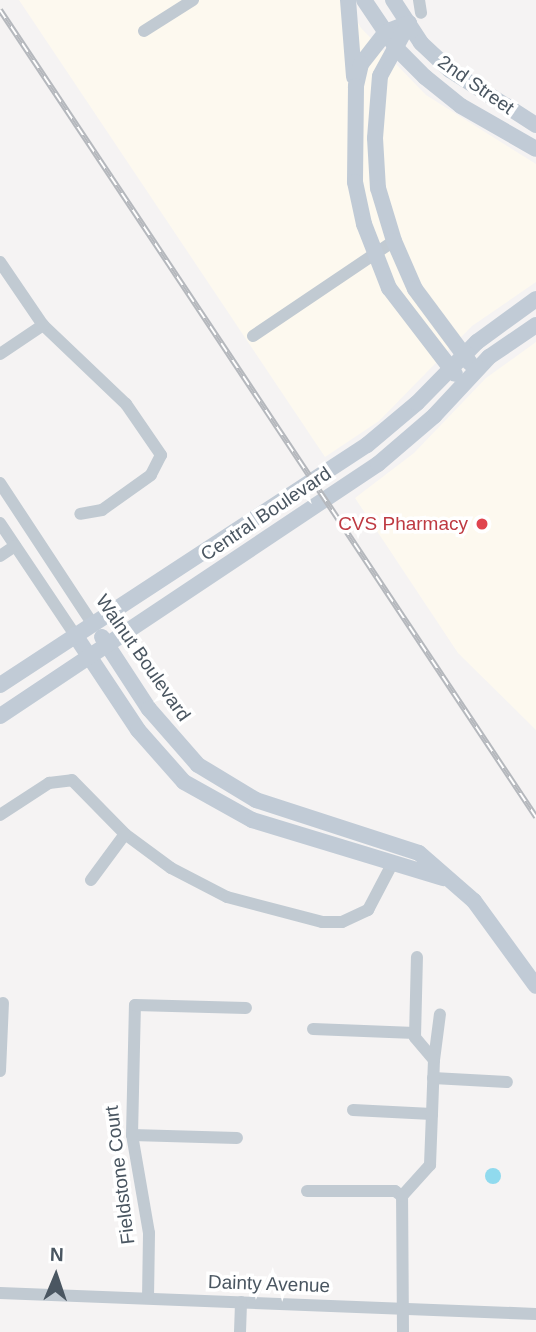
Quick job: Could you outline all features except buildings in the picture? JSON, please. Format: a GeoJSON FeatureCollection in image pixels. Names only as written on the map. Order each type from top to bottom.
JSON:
{"type":"FeatureCollection","features":[{"type":"Feature","properties":{"kind":"street"},"geometry":{"type":"LineString","coordinates":[[144,31],[193,0]]}},
{"type":"Feature","properties":{"kind":"street"},"geometry":{"type":"LineString","coordinates":[[348,0],[356,86],[355,182],[374,254],[389,288],[461,384]]}},
{"type":"Feature","properties":{"kind":"street","name":"2nd Street"},"geometry":{"type":"LineString","coordinates":[[364,0],[397,49],[461,106],[536,149]]}},
{"type":"Feature","properties":{"kind":"street"},"geometry":{"type":"LineString","coordinates":[[393,0],[416,12]]}},
{"type":"Feature","properties":{"kind":"street"},"geometry":{"type":"LineString","coordinates":[[356,86],[361,64],[386,32],[416,12]]}},
{"type":"Feature","properties":{"kind":"street"},"geometry":{"type":"LineString","coordinates":[[416,12],[380,76],[375,138],[378,188],[394,241],[415,289],[475,371]]}},
{"type":"Feature","properties":{"kind":"street"},"geometry":{"type":"LineString","coordinates":[[416,12],[421,43],[450,71],[536,125]]}},
{"type":"Feature","properties":{"kind":"street"},"geometry":{"type":"LineString","coordinates":[[253,336],[394,241]]}},
{"type":"Feature","properties":{"kind":"street"},"geometry":{"type":"LineString","coordinates":[[0,261],[43,325],[126,404],[161,455],[151,475],[102,510],[80,514]]}},
{"type":"Feature","properties":{"kind":"street","name":"Central Boulevard"},"geometry":{"type":"LineString","coordinates":[[0,685],[368,445],[464,354],[536,299]]}},
{"type":"Feature","properties":{"kind":"street"},"geometry":{"type":"LineString","coordinates":[[0,354],[43,325]]}},
{"type":"Feature","properties":{"kind":"street","name":"Central Boulevard"},"geometry":{"type":"LineString","coordinates":[[0,716],[378,464],[407,442],[475,371],[536,325]]}},
{"type":"Feature","properties":{"kind":"street","name":"Walnut Boulevard"},"geometry":{"type":"LineString","coordinates":[[0,483],[92,624],[180,747],[220,782],[278,808],[419,853],[443,878],[474,901],[536,986]]}},
{"type":"Feature","properties":{"kind":"street","name":"Walnut Boulevard"},"geometry":{"type":"LineString","coordinates":[[0,523],[159,758],[184,782],[252,820],[443,878]]}},
{"type":"Feature","properties":{"kind":"street"},"geometry":{"type":"LineString","coordinates":[[0,556],[15,546]]}},
{"type":"Feature","properties":{"kind":"street"},"geometry":{"type":"LineString","coordinates":[[0,815],[49,783],[66,779],[77,783],[125,834],[171,868],[227,897],[322,922],[342,922],[368,910],[392,864]]}},
{"type":"Feature","properties":{"kind":"street"},"geometry":{"type":"LineString","coordinates":[[91,880],[125,834]]}},
{"type":"Feature","properties":{"kind":"street"},"geometry":{"type":"LineString","coordinates":[[417,957],[415,1033],[434,1060]]}},
{"type":"Feature","properties":{"kind":"street"},"geometry":{"type":"LineString","coordinates":[[0,1071],[3,1003]]}},
{"type":"Feature","properties":{"kind":"street","name":"Fieldstone Court"},"geometry":{"type":"LineString","coordinates":[[148,1298],[149,1233],[131,1135],[135,1005],[246,1008]]}},
{"type":"Feature","properties":{"kind":"street"},"geometry":{"type":"LineString","coordinates":[[403,1332],[404,1308],[399,1278],[402,1196],[430,1165],[434,1060],[440,1014]]}},
{"type":"Feature","properties":{"kind":"street"},"geometry":{"type":"LineString","coordinates":[[313,1029],[415,1033]]}},
{"type":"Feature","properties":{"kind":"street"},"geometry":{"type":"LineString","coordinates":[[433,1078],[507,1082]]}},
{"type":"Feature","properties":{"kind":"street"},"geometry":{"type":"LineString","coordinates":[[353,1110],[432,1114]]}},
{"type":"Feature","properties":{"kind":"street"},"geometry":{"type":"LineString","coordinates":[[131,1135],[237,1138]]}},
{"type":"Feature","properties":{"kind":"street"},"geometry":{"type":"LineString","coordinates":[[307,1191],[395,1191],[402,1196]]}},
{"type":"Feature","properties":{"kind":"street","name":"Dainty Avenue"},"geometry":{"type":"LineString","coordinates":[[0,1293],[536,1314]]}},
{"type":"Feature","properties":{"kind":"street"},"geometry":{"type":"LineString","coordinates":[[240,1332],[242,1302]]}},
{"type":"Feature","properties":{"kind":"shaded area"},"geometry":{"type":"Polygon","coordinates":[[[19,0],[345,0],[361,28],[426,95],[536,164],[536,282],[472,326],[379,421],[325,457],[19,0]]]}},
{"type":"Feature","properties":{"kind":"shaded area"},"geometry":{"type":"Polygon","coordinates":[[[536,342],[536,730],[458,653],[355,498],[414,453],[486,378],[536,342]]]}},
{"type":"Feature","properties":{"kind":"water"},"geometry":{"type":"Polygon","coordinates":[[[490,1168],[496,1168],[501,1176],[499,1182],[490,1184],[485,1179],[485,1173],[490,1168]]]}},
{"type":"Feature","properties":{"kind":"railway"},"geometry":{"type":"LineString","coordinates":[[0,10],[536,817]]}},
{"type":"Feature","properties":{"kind":"place","name":"CVS Pharmacy"},"geometry":{"type":"Point","coordinates":[482,524]}}]}
